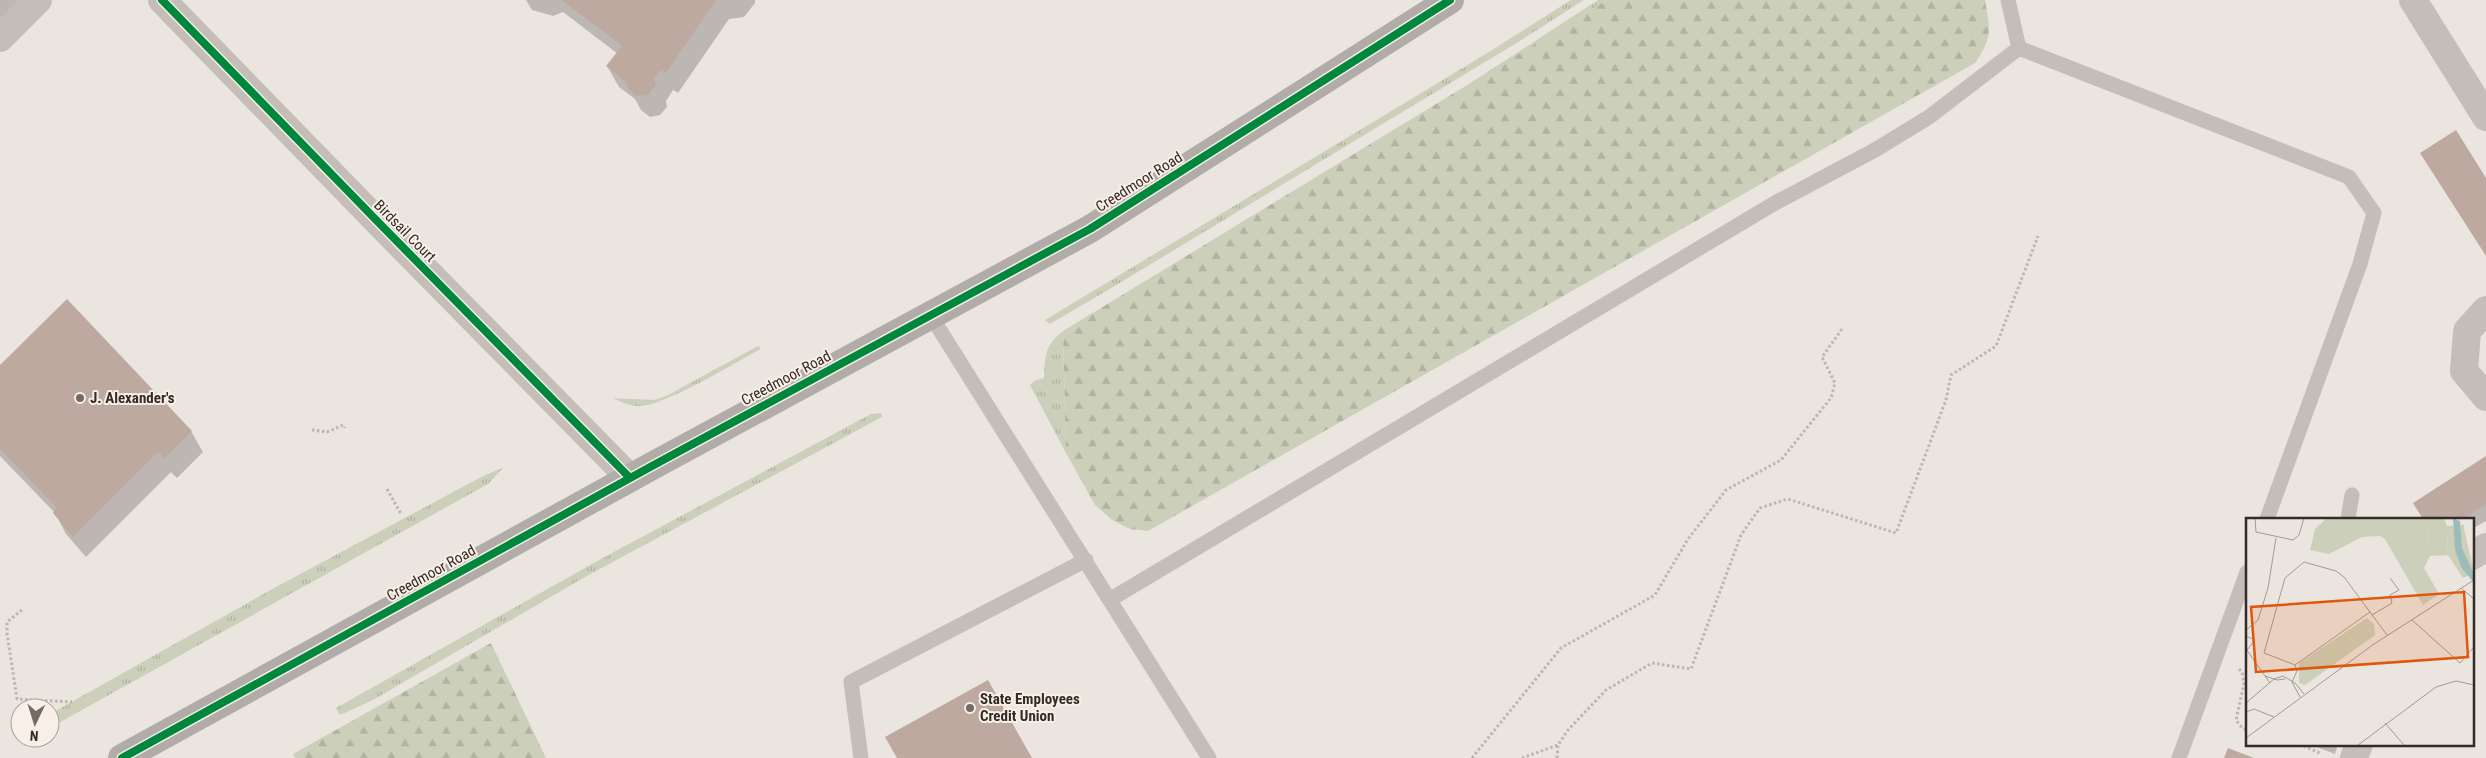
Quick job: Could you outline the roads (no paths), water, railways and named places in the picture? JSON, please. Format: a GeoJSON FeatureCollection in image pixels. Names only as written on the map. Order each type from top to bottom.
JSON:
{"type":"FeatureCollection","features":[{"type":"Feature","properties":{"kind":"main road","name":"Creedmoor Road"},"geometry":{"type":"LineString","coordinates":[[122,758],[630,478],[1090,229],[1450,0]]}},
{"type":"Feature","properties":{"kind":"street"},"geometry":{"type":"LineString","coordinates":[[0,38],[38,0]]}},
{"type":"Feature","properties":{"kind":"street","name":"Birdsail Court"},"geometry":{"type":"LineString","coordinates":[[162,0],[630,478]]}},
{"type":"Feature","properties":{"kind":"street"},"geometry":{"type":"LineString","coordinates":[[2413,0],[2486,117]]}},
{"type":"Feature","properties":{"kind":"street"},"geometry":{"type":"LineString","coordinates":[[2486,310],[2467,331],[2464,370],[2486,397]]}},
{"type":"Feature","properties":{"kind":"street"},"geometry":{"type":"LineString","coordinates":[[2474,555],[2486,547]]}},
{"type":"Feature","properties":{"kind":"street"},"geometry":{"type":"LineString","coordinates":[[2354,758],[2358,746]]}},
{"type":"Feature","properties":{"kind":"lane"},"geometry":{"type":"LineString","coordinates":[[2008,0],[2020,48]]}},
{"type":"Feature","properties":{"kind":"lane"},"geometry":{"type":"LineString","coordinates":[[2020,48],[2349,177],[2374,213],[2360,264],[2267,518]]}},
{"type":"Feature","properties":{"kind":"lane"},"geometry":{"type":"LineString","coordinates":[[1111,599],[1775,202],[1875,150],[1929,117],[2020,48]]}},
{"type":"Feature","properties":{"kind":"lane"},"geometry":{"type":"LineString","coordinates":[[930,316],[1111,599],[1209,758]]}},
{"type":"Feature","properties":{"kind":"lane"},"geometry":{"type":"LineString","coordinates":[[2348,518],[2352,495]]}},
{"type":"Feature","properties":{"kind":"lane"},"geometry":{"type":"LineString","coordinates":[[861,758],[851,682],[1086,560]]}},
{"type":"Feature","properties":{"kind":"lane"},"geometry":{"type":"LineString","coordinates":[[2179,758],[2246,575]]}},
{"type":"Feature","properties":{"kind":"place","name":"J. Alexander's"},"geometry":{"type":"Point","coordinates":[80,398]}},
{"type":"Feature","properties":{"kind":"place","name":"State Employees Credit Union"},"geometry":{"type":"Point","coordinates":[970,708]}}]}
